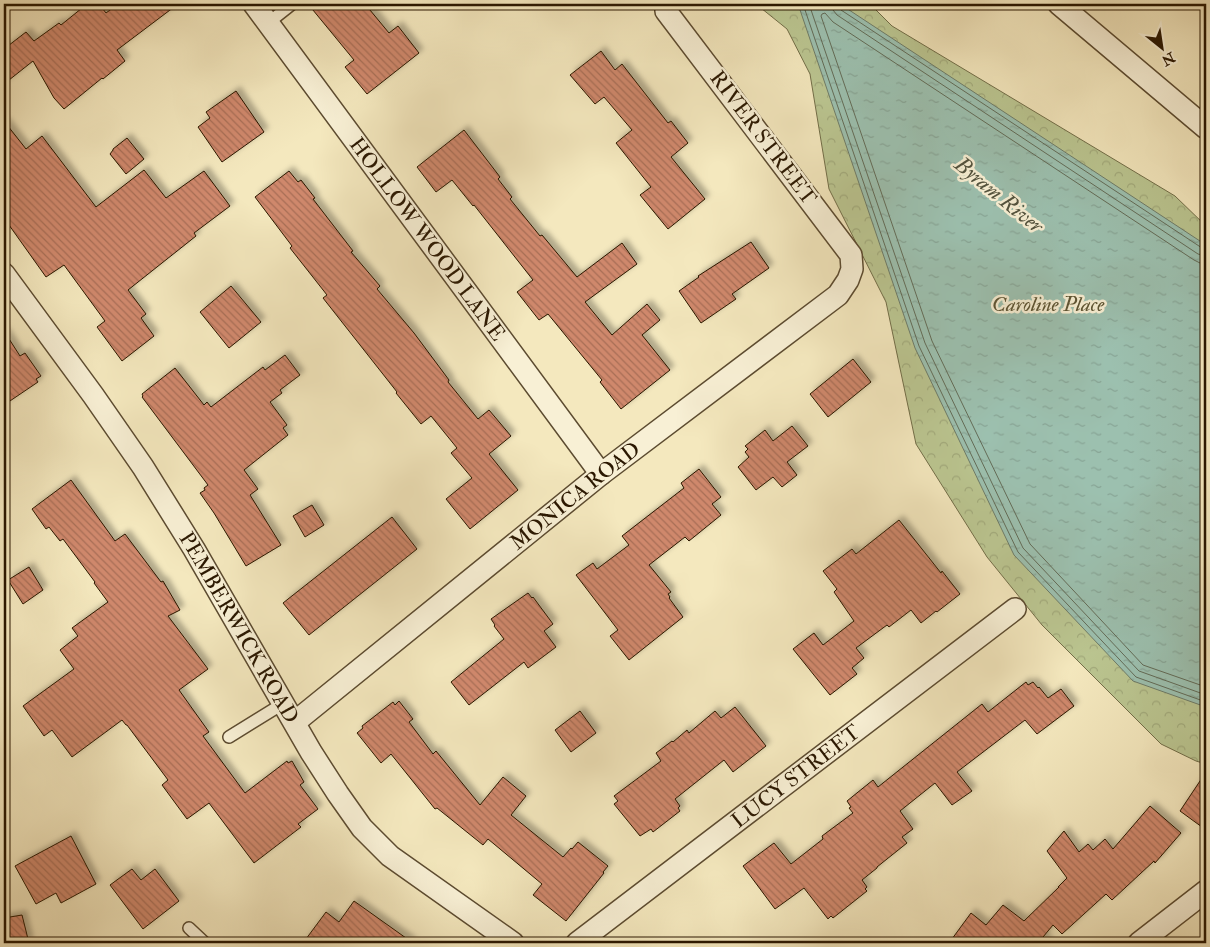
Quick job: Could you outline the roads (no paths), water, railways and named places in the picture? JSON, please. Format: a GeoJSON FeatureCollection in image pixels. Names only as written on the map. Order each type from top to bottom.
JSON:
{"type":"FeatureCollection","features":[{"type":"Feature","properties":{"kind":"street","name":"HOLLOW WOOD LANE"},"geometry":{"type":"LineString","coordinates":[[254,4],[601,474]]}},
{"type":"Feature","properties":{"kind":"street"},"geometry":{"type":"LineString","coordinates":[[1059,4],[1206,128]]}},
{"type":"Feature","properties":{"kind":"street","name":"RIVER STREET"},"geometry":{"type":"LineString","coordinates":[[666,11],[851,255],[852,269]]}},
{"type":"Feature","properties":{"kind":"street","name":"MONICA ROAD"},"geometry":{"type":"LineString","coordinates":[[295,722],[601,474],[838,295],[848,280],[852,269]]}},
{"type":"Feature","properties":{"kind":"street","name":"PEMBERWICK ROAD"},"geometry":{"type":"LineString","coordinates":[[4,274],[93,395],[143,467],[194,549],[311,752],[362,828],[390,856],[514,943]]}},
{"type":"Feature","properties":{"kind":"street","name":"LUCY STREET"},"geometry":{"type":"LineString","coordinates":[[578,943],[1014,609]]}},
{"type":"Feature","properties":{"kind":"street"},"geometry":{"type":"LineString","coordinates":[[1138,943],[1206,891]]}},
{"type":"Feature","properties":{"kind":"lane"},"geometry":{"type":"LineString","coordinates":[[268,23],[292,4]]}},
{"type":"Feature","properties":{"kind":"lane"},"geometry":{"type":"LineString","coordinates":[[229,736],[284,704]]}},
{"type":"Feature","properties":{"kind":"lane"},"geometry":{"type":"LineString","coordinates":[[190,928],[205,943]]}},
{"type":"Feature","properties":{"kind":"water","name":"Caroline Place"},"geometry":{"type":"Polygon","coordinates":[[[798,4],[840,4],[1206,245],[1206,707],[1133,681],[1014,555],[915,348],[798,4]]]}},
{"type":"Feature","properties":{"kind":"water label","name":"Byram River"},"geometry":{"type":"Point","coordinates":[999,195]}}]}
